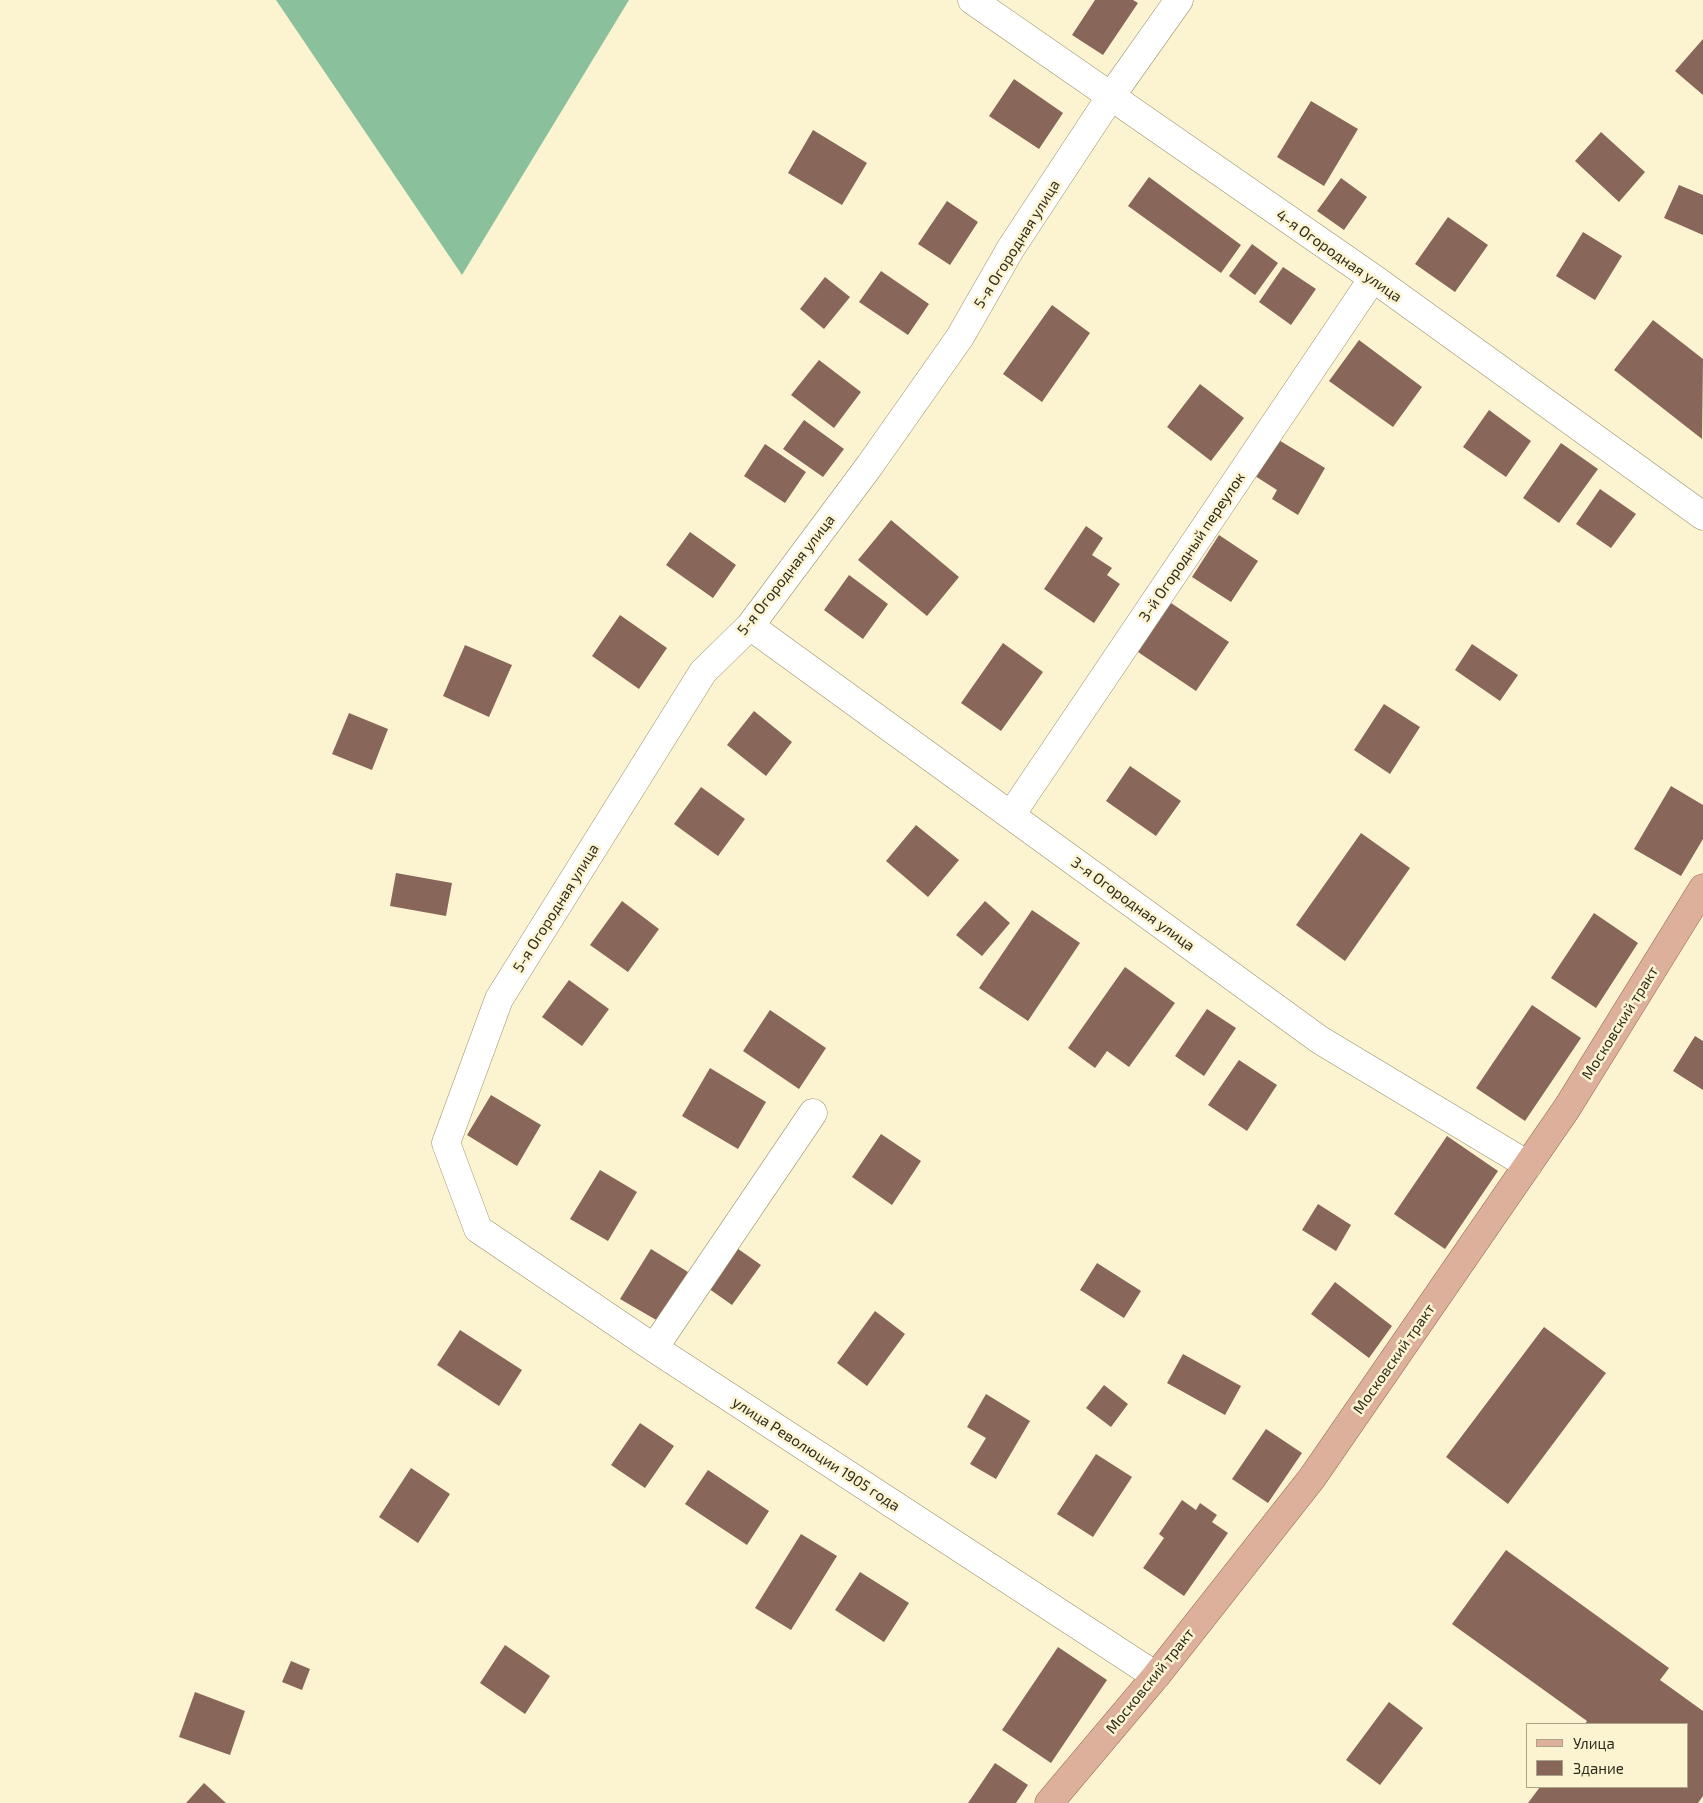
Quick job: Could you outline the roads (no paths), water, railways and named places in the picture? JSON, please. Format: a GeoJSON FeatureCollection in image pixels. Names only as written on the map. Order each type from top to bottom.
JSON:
{"type":"FeatureCollection","features":[{"type":"Feature","properties":{"kind":"main road","name":"Московский тракт"},"geometry":{"type":"LineString","coordinates":[[1048,1803],[1156,1676],[1312,1478],[1567,1108],[1703,888]]}},
{"type":"Feature","properties":{"kind":"street","name":"4-я Огородная улица"},"geometry":{"type":"LineString","coordinates":[[972,0],[1373,278],[1703,516]]}},
{"type":"Feature","properties":{"kind":"street","name":"5-я Огородная улица"},"geometry":{"type":"LineString","coordinates":[[478,1229],[446,1143],[499,999],[703,672],[750,626],[870,465],[960,337],[1011,248],[1111,96],[1179,0]]}},
{"type":"Feature","properties":{"kind":"street","name":"3-й Огородный переулок"},"geometry":{"type":"LineString","coordinates":[[1011,816],[1373,278]]}},
{"type":"Feature","properties":{"kind":"street","name":"3-я Огородная улица"},"geometry":{"type":"LineString","coordinates":[[750,626],[1320,1040],[1528,1165]]}},
{"type":"Feature","properties":{"kind":"street"},"geometry":{"type":"LineString","coordinates":[[654,1348],[813,1113]]}},
{"type":"Feature","properties":{"kind":"street","name":"улица Революции 1905 года"},"geometry":{"type":"LineString","coordinates":[[478,1229],[654,1348],[1156,1676]]}}]}
